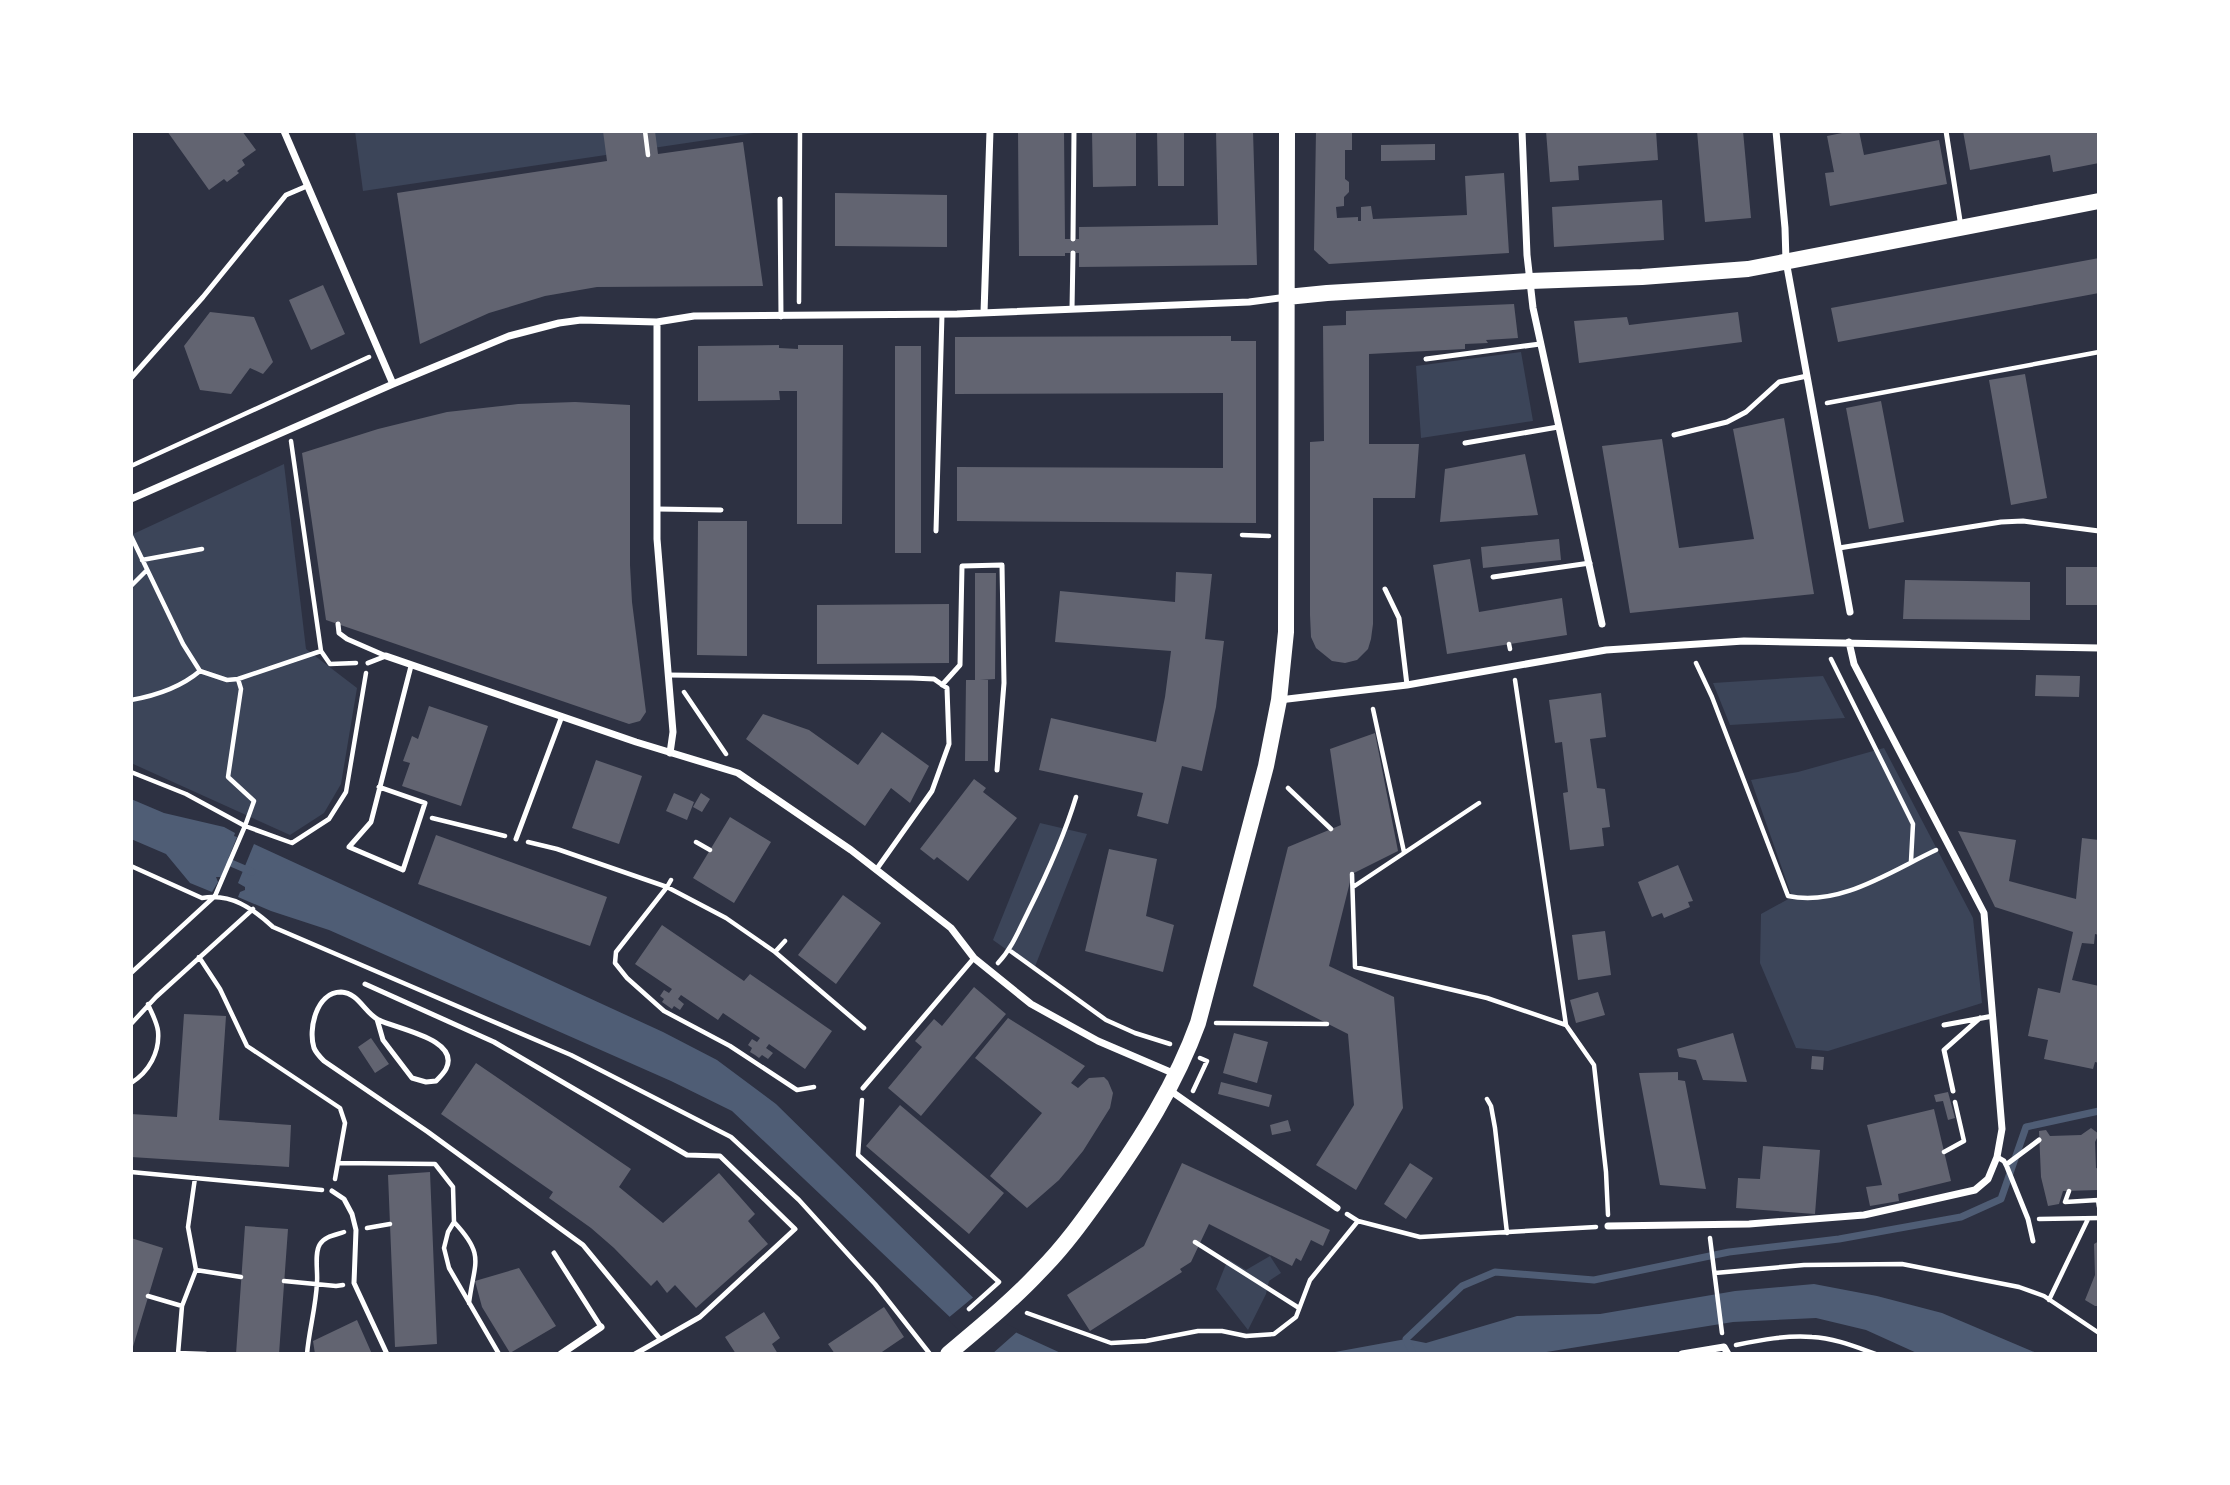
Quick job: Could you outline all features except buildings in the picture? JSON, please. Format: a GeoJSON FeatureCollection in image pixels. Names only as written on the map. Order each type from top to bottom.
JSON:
{"type":"FeatureCollection","features":[{"type":"Feature","properties":{"kind":"main road"},"geometry":{"type":"LineString","coordinates":[[952,1351],[1008,1304],[1069,1240],[1122,1165],[1168,1089],[1198,1023],[1266,766],[1279,700],[1286,632],[1287,131]]}},
{"type":"Feature","properties":{"kind":"main road"},"geometry":{"type":"LineString","coordinates":[[1287,297],[1748,270],[2099,201]]}},
{"type":"Feature","properties":{"kind":"street"},"geometry":{"type":"LineString","coordinates":[[284,131],[393,384]]}},
{"type":"Feature","properties":{"kind":"street"},"geometry":{"type":"LineString","coordinates":[[984,313],[990,131]]}},
{"type":"Feature","properties":{"kind":"street"},"geometry":{"type":"LineString","coordinates":[[1522,131],[1527,255],[1540,344],[1602,624]]}},
{"type":"Feature","properties":{"kind":"street"},"geometry":{"type":"LineString","coordinates":[[1776,131],[1786,261],[1850,612]]}},
{"type":"Feature","properties":{"kind":"street"},"geometry":{"type":"LineString","coordinates":[[131,499],[509,336],[559,323],[581,320],[657,322],[694,316],[984,313],[1249,302],[1287,297]]}},
{"type":"Feature","properties":{"kind":"street"},"geometry":{"type":"LineString","coordinates":[[657,322],[657,539],[673,732],[670,753]]}},
{"type":"Feature","properties":{"kind":"street"},"geometry":{"type":"LineString","coordinates":[[1279,700],[1407,685],[1606,650],[1744,641],[2099,648]]}},
{"type":"Feature","properties":{"kind":"street"},"geometry":{"type":"LineString","coordinates":[[1608,1226],[1749,1224],[1864,1215],[1975,1190],[1988,1179],[1997,1157],[2002,1129],[1984,913],[1854,664],[1849,642]]}},
{"type":"Feature","properties":{"kind":"street"},"geometry":{"type":"LineString","coordinates":[[386,656],[670,753],[738,773],[851,850],[951,928],[974,958],[1031,1004],[1098,1041],[1176,1074]]}},
{"type":"Feature","properties":{"kind":"street"},"geometry":{"type":"LineString","coordinates":[[1168,1089],[1337,1208]]}},
{"type":"Feature","properties":{"kind":"street"},"geometry":{"type":"LineString","coordinates":[[561,1354],[601,1326]]}},
{"type":"Feature","properties":{"kind":"street"},"geometry":{"type":"LineString","coordinates":[[1682,1354],[1725,1347]]}},
{"type":"Feature","properties":{"kind":"lane"},"geometry":{"type":"LineString","coordinates":[[1073,239],[1074,131]]}},
{"type":"Feature","properties":{"kind":"lane"},"geometry":{"type":"LineString","coordinates":[[1946,131],[1961,226]]}},
{"type":"Feature","properties":{"kind":"lane"},"geometry":{"type":"LineString","coordinates":[[131,378],[286,195],[307,186]]}},
{"type":"Feature","properties":{"kind":"lane"},"geometry":{"type":"LineString","coordinates":[[780,199],[781,317]]}},
{"type":"Feature","properties":{"kind":"lane"},"geometry":{"type":"LineString","coordinates":[[1072,309],[1073,253]]}},
{"type":"Feature","properties":{"kind":"lane"},"geometry":{"type":"LineString","coordinates":[[936,531],[942,314]]}},
{"type":"Feature","properties":{"kind":"lane"},"geometry":{"type":"LineString","coordinates":[[1426,359],[1540,344]]}},
{"type":"Feature","properties":{"kind":"lane"},"geometry":{"type":"LineString","coordinates":[[1674,435],[1727,422],[1746,412],[1779,382],[1807,376]]}},
{"type":"Feature","properties":{"kind":"lane"},"geometry":{"type":"LineString","coordinates":[[1465,443],[1558,427]]}},
{"type":"Feature","properties":{"kind":"lane"},"geometry":{"type":"LineString","coordinates":[[657,509],[721,510]]}},
{"type":"Feature","properties":{"kind":"lane"},"geometry":{"type":"LineString","coordinates":[[1839,548],[2000,522],[2023,521],[2099,531]]}},
{"type":"Feature","properties":{"kind":"lane"},"geometry":{"type":"LineString","coordinates":[[1493,577],[1590,563]]}},
{"type":"Feature","properties":{"kind":"lane"},"geometry":{"type":"LineString","coordinates":[[942,685],[960,665],[962,566],[1002,565],[1004,683],[997,770]]}},
{"type":"Feature","properties":{"kind":"lane"},"geometry":{"type":"LineString","coordinates":[[1385,589],[1399,618],[1407,685]]}},
{"type":"Feature","properties":{"kind":"lane"},"geometry":{"type":"LineString","coordinates":[[338,624],[339,633],[347,639],[386,656]]}},
{"type":"Feature","properties":{"kind":"lane"},"geometry":{"type":"LineString","coordinates":[[368,663],[386,656]]}},
{"type":"Feature","properties":{"kind":"lane"},"geometry":{"type":"LineString","coordinates":[[379,787],[425,803],[402,870],[349,847],[371,822],[379,787],[411,666]]}},
{"type":"Feature","properties":{"kind":"lane"},"geometry":{"type":"LineString","coordinates":[[668,675],[934,679],[947,688],[949,744],[932,790],[876,870]]}},
{"type":"Feature","properties":{"kind":"lane"},"geometry":{"type":"LineString","coordinates":[[516,839],[562,716]]}},
{"type":"Feature","properties":{"kind":"lane"},"geometry":{"type":"LineString","coordinates":[[863,1088],[974,958]]}},
{"type":"Feature","properties":{"kind":"lane"},"geometry":{"type":"LineString","coordinates":[[365,984],[494,1042],[687,1155],[720,1156],[794,1229],[700,1317],[635,1354]]}},
{"type":"Feature","properties":{"kind":"lane"},"geometry":{"type":"LineString","coordinates":[[377,1020],[383,1040],[412,1078],[426,1083],[436,1081],[446,1069],[448,1060],[444,1049],[434,1040],[377,1020],[355,997],[343,992],[332,994],[321,1003],[315,1015],[315,1050],[324,1061],[428,1132],[583,1245],[660,1339]]}},
{"type":"Feature","properties":{"kind":"lane"},"geometry":{"type":"LineString","coordinates":[[1944,1025],[1993,1016]]}},
{"type":"Feature","properties":{"kind":"lane"},"geometry":{"type":"LineString","coordinates":[[1953,1091],[1944,1050],[1980,1018]]}},
{"type":"Feature","properties":{"kind":"lane"},"geometry":{"type":"LineString","coordinates":[[2007,1165],[2039,1140]]}},
{"type":"Feature","properties":{"kind":"lane"},"geometry":{"type":"LineString","coordinates":[[1997,1157],[2007,1165],[2028,1219],[2033,1241]]}},
{"type":"Feature","properties":{"kind":"lane"},"geometry":{"type":"LineString","coordinates":[[332,1191],[344,1199],[352,1214],[356,1230],[354,1283],[387,1354]]}},
{"type":"Feature","properties":{"kind":"lane"},"geometry":{"type":"LineString","coordinates":[[554,1253],[601,1326]]}},
{"type":"Feature","properties":{"kind":"path"},"geometry":{"type":"LineString","coordinates":[[645,131],[648,155]]}},
{"type":"Feature","properties":{"kind":"path"},"geometry":{"type":"LineString","coordinates":[[799,294],[800,131]]}},
{"type":"Feature","properties":{"kind":"path"},"geometry":{"type":"LineString","coordinates":[[1828,403],[2099,352]]}},
{"type":"Feature","properties":{"kind":"path"},"geometry":{"type":"LineString","coordinates":[[131,466],[379,353]]}},
{"type":"Feature","properties":{"kind":"path"},"geometry":{"type":"LineString","coordinates":[[131,772],[186,794],[244,828],[292,843],[329,819],[346,792],[368,663],[330,664],[321,651],[289,430]]}},
{"type":"Feature","properties":{"kind":"path"},"geometry":{"type":"LineString","coordinates":[[1242,535],[1286,536]]}},
{"type":"Feature","properties":{"kind":"path"},"geometry":{"type":"LineString","coordinates":[[131,536],[183,644],[200,671],[227,680],[238,679],[321,651]]}},
{"type":"Feature","properties":{"kind":"path"},"geometry":{"type":"LineString","coordinates":[[142,560],[202,549]]}},
{"type":"Feature","properties":{"kind":"path"},"geometry":{"type":"LineString","coordinates":[[131,586],[148,570]]}},
{"type":"Feature","properties":{"kind":"path"},"geometry":{"type":"LineString","coordinates":[[1831,659],[1913,824],[1911,861]]}},
{"type":"Feature","properties":{"kind":"path"},"geometry":{"type":"LineString","coordinates":[[1696,663],[1717,709],[1788,896],[1821,898],[1845,891],[1871,882],[1949,844]]}},
{"type":"Feature","properties":{"kind":"path"},"geometry":{"type":"LineString","coordinates":[[131,700],[148,697],[191,678],[200,671]]}},
{"type":"Feature","properties":{"kind":"path"},"geometry":{"type":"LineString","coordinates":[[668,675],[688,697],[738,773]]}},
{"type":"Feature","properties":{"kind":"path"},"geometry":{"type":"LineString","coordinates":[[131,973],[216,893],[254,801],[228,777],[241,689],[238,679]]}},
{"type":"Feature","properties":{"kind":"path"},"geometry":{"type":"LineString","coordinates":[[1337,1208],[1358,1221],[1420,1237],[1608,1226],[1606,1172],[1594,1065],[1566,1025],[1515,680]]}},
{"type":"Feature","properties":{"kind":"path"},"geometry":{"type":"LineString","coordinates":[[1373,709],[1404,852]]}},
{"type":"Feature","properties":{"kind":"path"},"geometry":{"type":"LineString","coordinates":[[1288,788],[1331,830]]}},
{"type":"Feature","properties":{"kind":"path"},"geometry":{"type":"LineString","coordinates":[[991,972],[1009,950],[1051,866],[1076,797]]}},
{"type":"Feature","properties":{"kind":"path"},"geometry":{"type":"LineString","coordinates":[[1353,887],[1479,803]]}},
{"type":"Feature","properties":{"kind":"path"},"geometry":{"type":"LineString","coordinates":[[421,815],[557,849],[667,887],[726,918],[775,953],[864,1028]]}},
{"type":"Feature","properties":{"kind":"path"},"geometry":{"type":"LineString","coordinates":[[696,842],[710,850]]}},
{"type":"Feature","properties":{"kind":"path"},"geometry":{"type":"LineString","coordinates":[[131,866],[202,898],[216,893],[246,906]]}},
{"type":"Feature","properties":{"kind":"path"},"geometry":{"type":"LineString","coordinates":[[1352,874],[1355,967],[1487,998],[1566,1025]]}},
{"type":"Feature","properties":{"kind":"path"},"geometry":{"type":"LineString","coordinates":[[671,880],[616,953],[615,963],[627,978],[665,1008],[753,1057],[797,1090],[814,1087]]}},
{"type":"Feature","properties":{"kind":"path"},"geometry":{"type":"LineString","coordinates":[[131,1024],[148,1004],[252,911]]}},
{"type":"Feature","properties":{"kind":"path"},"geometry":{"type":"LineString","coordinates":[[775,953],[785,942]]}},
{"type":"Feature","properties":{"kind":"path"},"geometry":{"type":"LineString","coordinates":[[1009,950],[1120,1028],[1169,1043],[1207,1061]]}},
{"type":"Feature","properties":{"kind":"path"},"geometry":{"type":"LineString","coordinates":[[131,1172],[332,1191],[345,1124],[340,1108],[247,1046],[220,989],[199,957]]}},
{"type":"Feature","properties":{"kind":"path"},"geometry":{"type":"LineString","coordinates":[[131,1083],[138,1079],[156,1056],[158,1030],[148,1004]]}},
{"type":"Feature","properties":{"kind":"path"},"geometry":{"type":"LineString","coordinates":[[1198,1023],[1327,1024]]}},
{"type":"Feature","properties":{"kind":"path"},"geometry":{"type":"LineString","coordinates":[[863,1088],[858,1155],[999,1282],[993,1286]]}},
{"type":"Feature","properties":{"kind":"path"},"geometry":{"type":"LineString","coordinates":[[1944,1152],[1964,1140],[1953,1091]]}},
{"type":"Feature","properties":{"kind":"path"},"geometry":{"type":"LineString","coordinates":[[1487,1100],[1491,1106],[1495,1128],[1507,1233]]}},
{"type":"Feature","properties":{"kind":"path"},"geometry":{"type":"LineString","coordinates":[[338,1163],[435,1164],[453,1187],[454,1222],[444,1248],[449,1268],[499,1354]]}},
{"type":"Feature","properties":{"kind":"path"},"geometry":{"type":"LineString","coordinates":[[195,1178],[188,1227],[196,1270],[182,1306],[178,1353],[206,1354]]}},
{"type":"Feature","properties":{"kind":"path"},"geometry":{"type":"LineString","coordinates":[[2069,1191],[2065,1202],[2098,1200],[2099,1207]]}},
{"type":"Feature","properties":{"kind":"path"},"geometry":{"type":"LineString","coordinates":[[2039,1219],[2099,1219]]}},
{"type":"Feature","properties":{"kind":"path"},"geometry":{"type":"LineString","coordinates":[[2049,1300],[2088,1219]]}},
{"type":"Feature","properties":{"kind":"path"},"geometry":{"type":"LineString","coordinates":[[1027,1313],[1111,1343],[1146,1341],[1198,1331],[1222,1331],[1246,1336],[1274,1334],[1296,1317],[1310,1280],[1358,1221]]}},
{"type":"Feature","properties":{"kind":"path"},"geometry":{"type":"LineString","coordinates":[[454,1222],[474,1249],[477,1262],[469,1303]]}},
{"type":"Feature","properties":{"kind":"path"},"geometry":{"type":"LineString","coordinates":[[307,1354],[315,1309],[317,1253],[320,1244],[328,1237],[390,1224]]}},
{"type":"Feature","properties":{"kind":"path"},"geometry":{"type":"LineString","coordinates":[[1195,1242],[1299,1308]]}},
{"type":"Feature","properties":{"kind":"path"},"geometry":{"type":"LineString","coordinates":[[1712,1251],[1725,1347],[1777,1338],[1814,1336],[1876,1354]]}},
{"type":"Feature","properties":{"kind":"path"},"geometry":{"type":"LineString","coordinates":[[1715,1274],[1804,1265],[1902,1264],[2019,1287],[2049,1300],[2099,1333]]}},
{"type":"Feature","properties":{"kind":"path"},"geometry":{"type":"LineString","coordinates":[[196,1270],[241,1276]]}},
{"type":"Feature","properties":{"kind":"path"},"geometry":{"type":"LineString","coordinates":[[284,1281],[336,1286],[354,1283]]}},
{"type":"Feature","properties":{"kind":"path"},"geometry":{"type":"LineString","coordinates":[[148,1296],[182,1306]]}},
{"type":"Feature","properties":{"kind":"shaded area"},"geometry":{"type":"Polygon","coordinates":[[[355,131],[768,131],[363,191],[355,131]]]}},
{"type":"Feature","properties":{"kind":"shaded area"},"geometry":{"type":"Polygon","coordinates":[[[1521,352],[1533,421],[1421,438],[1416,366],[1521,352]]]}},
{"type":"Feature","properties":{"kind":"shaded area"},"geometry":{"type":"Polygon","coordinates":[[[284,464],[306,649],[357,688],[341,784],[324,813],[290,835],[131,763],[131,535],[284,464]]]}},
{"type":"Feature","properties":{"kind":"shaded area"},"geometry":{"type":"Polygon","coordinates":[[[1823,676],[1845,718],[1730,725],[1713,683],[1823,676]]]}},
{"type":"Feature","properties":{"kind":"shaded area"},"geometry":{"type":"Polygon","coordinates":[[[1884,748],[1973,918],[1982,1003],[1828,1051],[1796,1048],[1760,963],[1761,914],[1792,897],[1751,780],[1798,772],[1884,748]]]}},
{"type":"Feature","properties":{"kind":"shaded area"},"geometry":{"type":"Polygon","coordinates":[[[131,799],[164,813],[224,827],[235,833],[234,836],[237,837],[221,877],[216,877],[218,882],[212,892],[190,883],[166,854],[131,839],[131,799]]]}},
{"type":"Feature","properties":{"kind":"shaded area"},"geometry":{"type":"Polygon","coordinates":[[[1040,823],[1087,834],[1034,969],[993,940],[1040,823]]]}},
{"type":"Feature","properties":{"kind":"shaded area"},"geometry":{"type":"Polygon","coordinates":[[[254,844],[663,1032],[717,1060],[776,1104],[1002,1326],[1063,1354],[989,1354],[732,1111],[671,1081],[329,930],[238,897],[240,892],[245,890],[245,887],[238,883],[254,844]]]}},
{"type":"Feature","properties":{"kind":"shaded area"},"geometry":{"type":"Polygon","coordinates":[[[1270,1256],[1281,1273],[1269,1281],[1266,1294],[1248,1330],[1216,1289],[1228,1259],[1246,1270],[1270,1256]]]}},
{"type":"Feature","properties":{"kind":"shaded area"},"geometry":{"type":"Polygon","coordinates":[[[1814,1284],[1877,1296],[1942,1313],[2039,1354],[1919,1354],[1866,1330],[1816,1318],[1733,1322],[1534,1354],[1324,1354],[1406,1339],[1426,1343],[1517,1316],[1600,1314],[1735,1291],[1814,1284]]]}},
{"type":"Feature","properties":{"kind":"pier"},"geometry":{"type":"Polygon","coordinates":[[[976,1295],[1005,1323],[1019,1330],[992,1354],[984,1354],[947,1319],[976,1295]]]}},
{"type":"Feature","properties":{"kind":"waterway"},"geometry":{"type":"LineString","coordinates":[[224,860],[252,872]]}},
{"type":"Feature","properties":{"kind":"waterway"},"geometry":{"type":"LineString","coordinates":[[1413,1354],[1406,1339],[1462,1286],[1495,1272],[1594,1280],[1729,1252],[1839,1239],[1961,1217],[2001,1199],[2026,1127],[2099,1111]]}}]}
